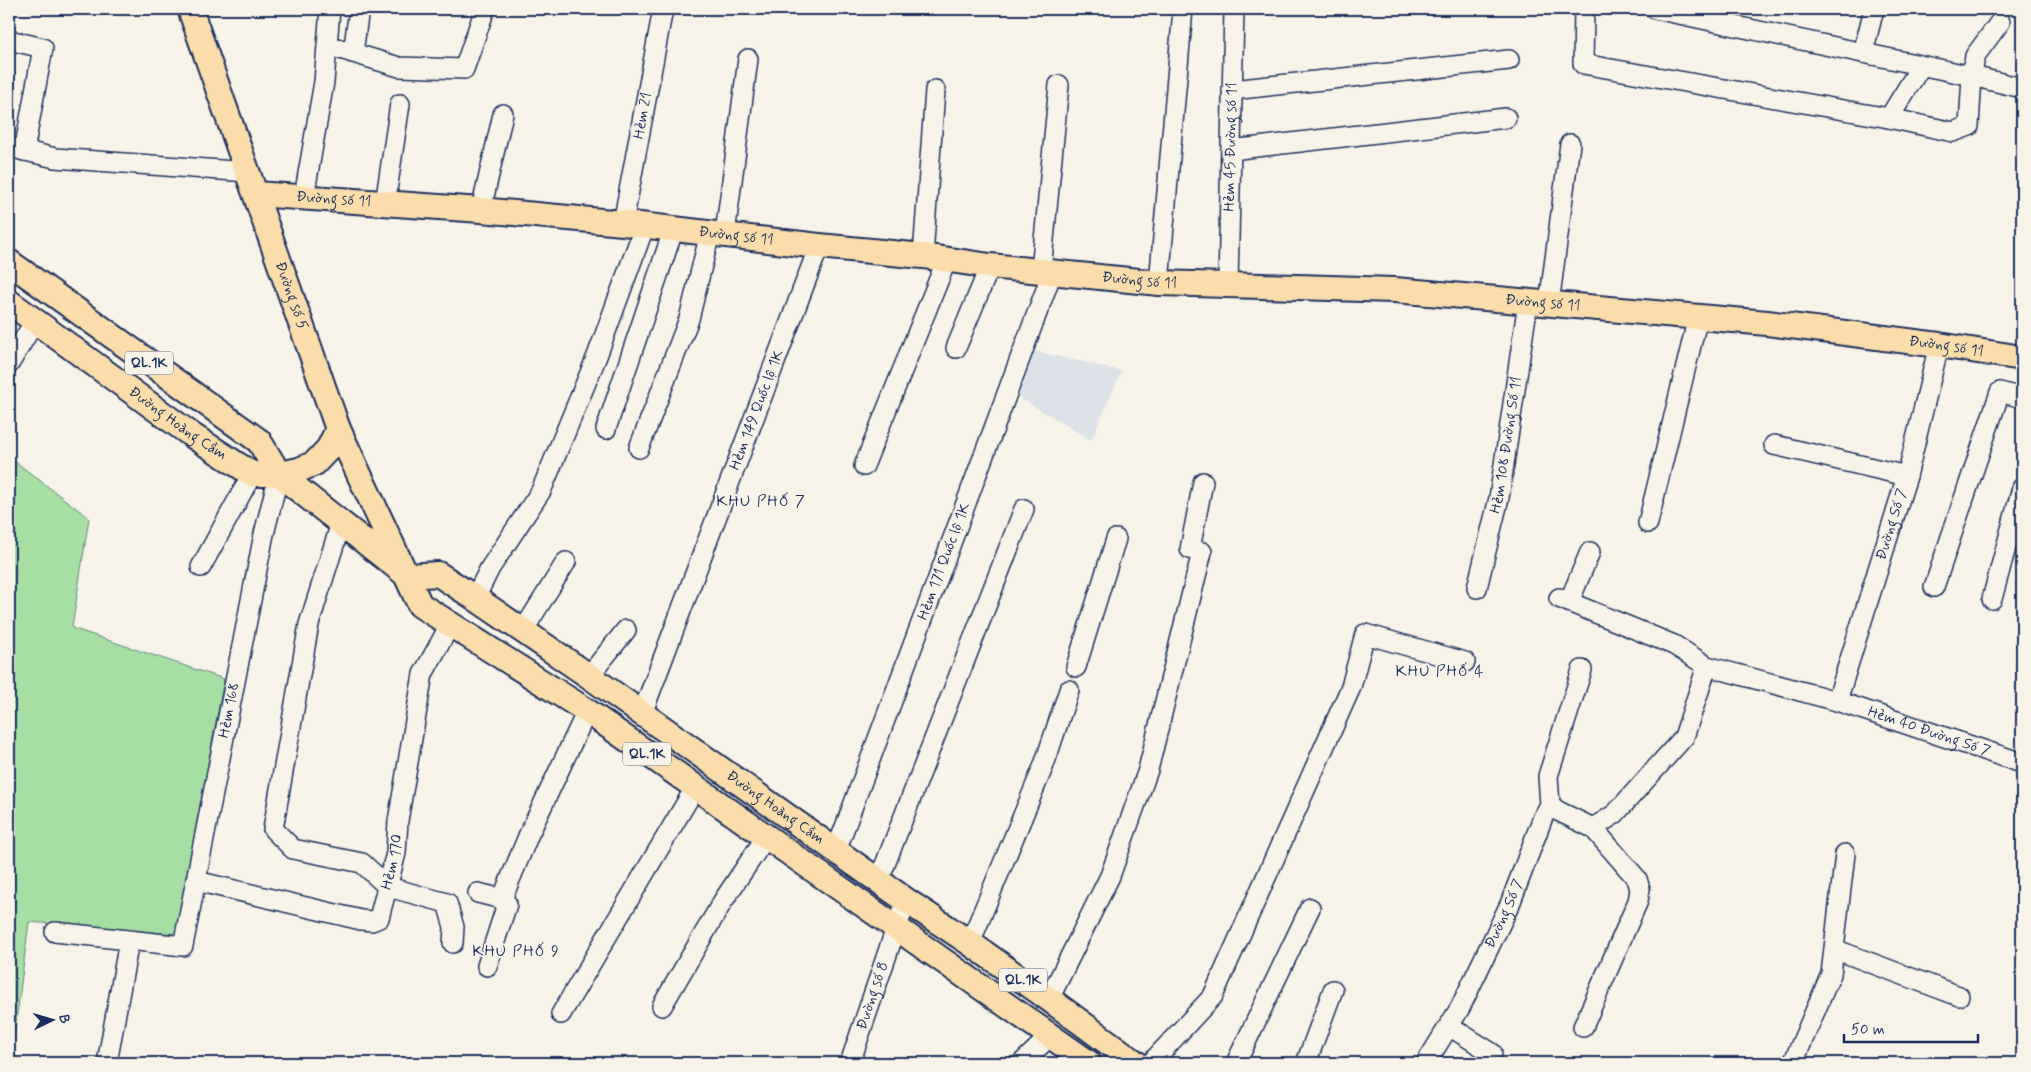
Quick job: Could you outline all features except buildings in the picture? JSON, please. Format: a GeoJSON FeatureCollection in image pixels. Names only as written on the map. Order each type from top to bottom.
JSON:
{"type":"FeatureCollection","features":[{"type":"Feature","properties":{"kind":"main road","name":"Đường số 5"},"geometry":{"type":"LineString","coordinates":[[190,9],[338,429],[408,576]]}},
{"type":"Feature","properties":{"kind":"main road","name":"Đường số 11"},"geometry":{"type":"LineString","coordinates":[[252,183],[304,197],[481,210],[674,228],[1046,272],[1158,283],[1395,290],[1767,324],[1939,345],[2022,358]]}},
{"type":"Feature","properties":{"kind":"main road","name":"Đường Hoàng Cầm"},"geometry":{"type":"LineString","coordinates":[[9,262],[259,441],[279,474],[408,576],[420,605],[587,711],[1089,1063]]}},
{"type":"Feature","properties":{"kind":"main road","name":"Đường Hoàng Cầm"},"geometry":{"type":"LineString","coordinates":[[9,302],[193,436],[252,474]]}},
{"type":"Feature","properties":{"kind":"main road"},"geometry":{"type":"LineString","coordinates":[[252,474],[279,474],[298,470],[316,462],[328,448],[338,429]]}},
{"type":"Feature","properties":{"kind":"main road","name":"Đường Hoàng Cầm"},"geometry":{"type":"LineString","coordinates":[[408,576],[438,574],[475,598],[589,676],[907,901],[970,942],[1136,1063]]}},
{"type":"Feature","properties":{"kind":"street"},"geometry":{"type":"LineString","coordinates":[[304,197],[324,82],[330,9]]}},
{"type":"Feature","properties":{"kind":"street"},"geometry":{"type":"LineString","coordinates":[[353,53],[359,9]]}},
{"type":"Feature","properties":{"kind":"street"},"geometry":{"type":"LineString","coordinates":[[327,45],[399,67],[464,69],[485,9]]}},
{"type":"Feature","properties":{"kind":"street","name":"Hẻm 21"},"geometry":{"type":"LineString","coordinates":[[475,598],[490,568],[541,491],[597,356],[634,224],[663,9]]}},
{"type":"Feature","properties":{"kind":"street"},"geometry":{"type":"LineString","coordinates":[[1158,283],[1183,9]]}},
{"type":"Feature","properties":{"kind":"street","name":"Hẻm 45 Đường số 11"},"geometry":{"type":"LineString","coordinates":[[1228,285],[1234,9]]}},
{"type":"Feature","properties":{"kind":"street"},"geometry":{"type":"LineString","coordinates":[[1584,9],[1583,64],[1889,118],[1953,132],[1969,126],[1975,56],[2000,22]]}},
{"type":"Feature","properties":{"kind":"street"},"geometry":{"type":"LineString","coordinates":[[1655,9],[2022,88]]}},
{"type":"Feature","properties":{"kind":"street"},"geometry":{"type":"LineString","coordinates":[[1863,53],[1874,9]]}},
{"type":"Feature","properties":{"kind":"street"},"geometry":{"type":"LineString","coordinates":[[9,40],[43,48],[16,149],[55,158],[252,183]]}},
{"type":"Feature","properties":{"kind":"street"},"geometry":{"type":"LineString","coordinates":[[639,448],[689,319],[717,233],[748,59]]}},
{"type":"Feature","properties":{"kind":"street"},"geometry":{"type":"LineString","coordinates":[[1232,90],[1509,60]]}},
{"type":"Feature","properties":{"kind":"street"},"geometry":{"type":"LineString","coordinates":[[1889,118],[1921,66]]}},
{"type":"Feature","properties":{"kind":"street","name":"Hẻm 171 Quốc lộ 1K"},"geometry":{"type":"LineString","coordinates":[[836,851],[1046,272],[1060,85]]}},
{"type":"Feature","properties":{"kind":"street"},"geometry":{"type":"LineString","coordinates":[[923,256],[935,90]]}},
{"type":"Feature","properties":{"kind":"street"},"geometry":{"type":"LineString","coordinates":[[385,204],[400,104]]}},
{"type":"Feature","properties":{"kind":"street"},"geometry":{"type":"LineString","coordinates":[[481,210],[503,114]]}},
{"type":"Feature","properties":{"kind":"street"},"geometry":{"type":"LineString","coordinates":[[1231,150],[1506,118]]}},
{"type":"Feature","properties":{"kind":"street","name":"Hẻm 108 Đường Số 11"},"geometry":{"type":"LineString","coordinates":[[1477,588],[1499,498],[1570,144]]}},
{"type":"Feature","properties":{"kind":"street"},"geometry":{"type":"LineString","coordinates":[[606,429],[674,228]]}},
{"type":"Feature","properties":{"kind":"street","name":"Hẻm 149 Quốc lộ 1K"},"geometry":{"type":"LineString","coordinates":[[642,714],[819,246]]}},
{"type":"Feature","properties":{"kind":"street"},"geometry":{"type":"LineString","coordinates":[[864,466],[946,259]]}},
{"type":"Feature","properties":{"kind":"street"},"geometry":{"type":"LineString","coordinates":[[956,348],[990,266]]}},
{"type":"Feature","properties":{"kind":"street"},"geometry":{"type":"LineString","coordinates":[[1648,523],[1698,317]]}},
{"type":"Feature","properties":{"kind":"street"},"geometry":{"type":"LineString","coordinates":[[9,364],[35,321]]}},
{"type":"Feature","properties":{"kind":"street","name":"Đường Số 7"},"geometry":{"type":"LineString","coordinates":[[1837,701],[1906,476],[1939,345]]}},
{"type":"Feature","properties":{"kind":"street"},"geometry":{"type":"LineString","coordinates":[[1934,587],[2000,392],[2022,398]]}},
{"type":"Feature","properties":{"kind":"street"},"geometry":{"type":"LineString","coordinates":[[1774,445],[1906,476]]}},
{"type":"Feature","properties":{"kind":"street"},"geometry":{"type":"LineString","coordinates":[[201,567],[252,474]]}},
{"type":"Feature","properties":{"kind":"street","name":"Hẻm 168"},"geometry":{"type":"LineString","coordinates":[[129,941],[183,946],[264,534],[279,474]]}},
{"type":"Feature","properties":{"kind":"street"},"geometry":{"type":"LineString","coordinates":[[1049,999],[1110,876],[1148,770],[1202,552],[1190,549],[1203,482]]}},
{"type":"Feature","properties":{"kind":"street"},"geometry":{"type":"LineString","coordinates":[[1992,598],[2022,488]]}},
{"type":"Feature","properties":{"kind":"street"},"geometry":{"type":"LineString","coordinates":[[879,880],[1024,509]]}},
{"type":"Feature","properties":{"kind":"street"},"geometry":{"type":"LineString","coordinates":[[341,523],[309,624],[273,829],[293,849],[362,863],[388,887],[447,903],[454,927],[453,943]]}},
{"type":"Feature","properties":{"kind":"street"},"geometry":{"type":"LineString","coordinates":[[1076,667],[1116,539]]}},
{"type":"Feature","properties":{"kind":"street","name":"Hẻm 40 Đường Số 7"},"geometry":{"type":"LineString","coordinates":[[1590,552],[1564,600],[1674,645],[1707,666],[1837,701],[2022,763]]}},
{"type":"Feature","properties":{"kind":"street"},"geometry":{"type":"LineString","coordinates":[[523,631],[566,562]]}},
{"type":"Feature","properties":{"kind":"street","name":"Hẻm 170"},"geometry":{"type":"LineString","coordinates":[[196,881],[361,920],[372,921],[380,918],[396,853],[398,821],[423,674],[450,625]]}},
{"type":"Feature","properties":{"kind":"street"},"geometry":{"type":"LineString","coordinates":[[589,676],[626,630]]}},
{"type":"Feature","properties":{"kind":"street"},"geometry":{"type":"LineString","coordinates":[[1151,1063],[1213,996],[1351,687],[1365,634],[1465,662]]}},
{"type":"Feature","properties":{"kind":"street"},"geometry":{"type":"LineString","coordinates":[[1593,828],[1615,814],[1684,737],[1707,666]]}},
{"type":"Feature","properties":{"kind":"street"},"geometry":{"type":"LineString","coordinates":[[1582,670],[1548,776],[1550,805],[1558,811],[1593,828],[1637,879],[1640,889],[1638,901],[1583,1026]]}},
{"type":"Feature","properties":{"kind":"street"},"geometry":{"type":"LineString","coordinates":[[970,942],[1044,764],[1069,690]]}},
{"type":"Feature","properties":{"kind":"street"},"geometry":{"type":"LineString","coordinates":[[502,899],[529,834],[587,711]]}},
{"type":"Feature","properties":{"kind":"street"},"geometry":{"type":"LineString","coordinates":[[560,1014],[695,788]]}},
{"type":"Feature","properties":{"kind":"street","name":"Đường Số 7"},"geometry":{"type":"LineString","coordinates":[[1426,1063],[1460,1008],[1510,904],[1543,817],[1550,805]]}},
{"type":"Feature","properties":{"kind":"street"},"geometry":{"type":"LineString","coordinates":[[662,1006],[723,901],[766,837]]}},
{"type":"Feature","properties":{"kind":"street"},"geometry":{"type":"LineString","coordinates":[[1793,1063],[1831,974],[1845,854]]}},
{"type":"Feature","properties":{"kind":"street"},"geometry":{"type":"LineString","coordinates":[[478,893],[502,899],[507,904],[487,966]]}},
{"type":"Feature","properties":{"kind":"street","name":"Đường số 8"},"geometry":{"type":"LineString","coordinates":[[850,1063],[907,901]]}},
{"type":"Feature","properties":{"kind":"street"},"geometry":{"type":"LineString","coordinates":[[1236,1063],[1310,908]]}},
{"type":"Feature","properties":{"kind":"street"},"geometry":{"type":"LineString","coordinates":[[55,932],[129,941],[107,1063]]}},
{"type":"Feature","properties":{"kind":"street"},"geometry":{"type":"LineString","coordinates":[[1834,949],[1959,996]]}},
{"type":"Feature","properties":{"kind":"street"},"geometry":{"type":"LineString","coordinates":[[1306,1063],[1333,990]]}},
{"type":"Feature","properties":{"kind":"street"},"geometry":{"type":"LineString","coordinates":[[1449,1026],[1492,1053]]}},
{"type":"Feature","properties":{"kind":"street"},"geometry":{"type":"LineString","coordinates":[[1022,1063],[1050,1036]]}},
{"type":"Feature","properties":{"kind":"shaded area"},"geometry":{"type":"Polygon","coordinates":[[[1035,351],[1122,371],[1091,440],[1015,395],[1035,351]]]}},
{"type":"Feature","properties":{"kind":"green space"},"geometry":{"type":"Polygon","coordinates":[[[9,457],[89,518],[72,628],[224,679],[176,934],[29,922],[13,1046],[15,1063],[9,1063],[9,457]]]}},
{"type":"Feature","properties":{"kind":"district","name":"KHU PHỐ 7"},"geometry":{"type":"Point","coordinates":[761,501]}},
{"type":"Feature","properties":{"kind":"district","name":"KHU PHỐ 4"},"geometry":{"type":"Point","coordinates":[1440,671]}},
{"type":"Feature","properties":{"kind":"district","name":"KHU PHỐ 9"},"geometry":{"type":"Point","coordinates":[516,951]}}]}
